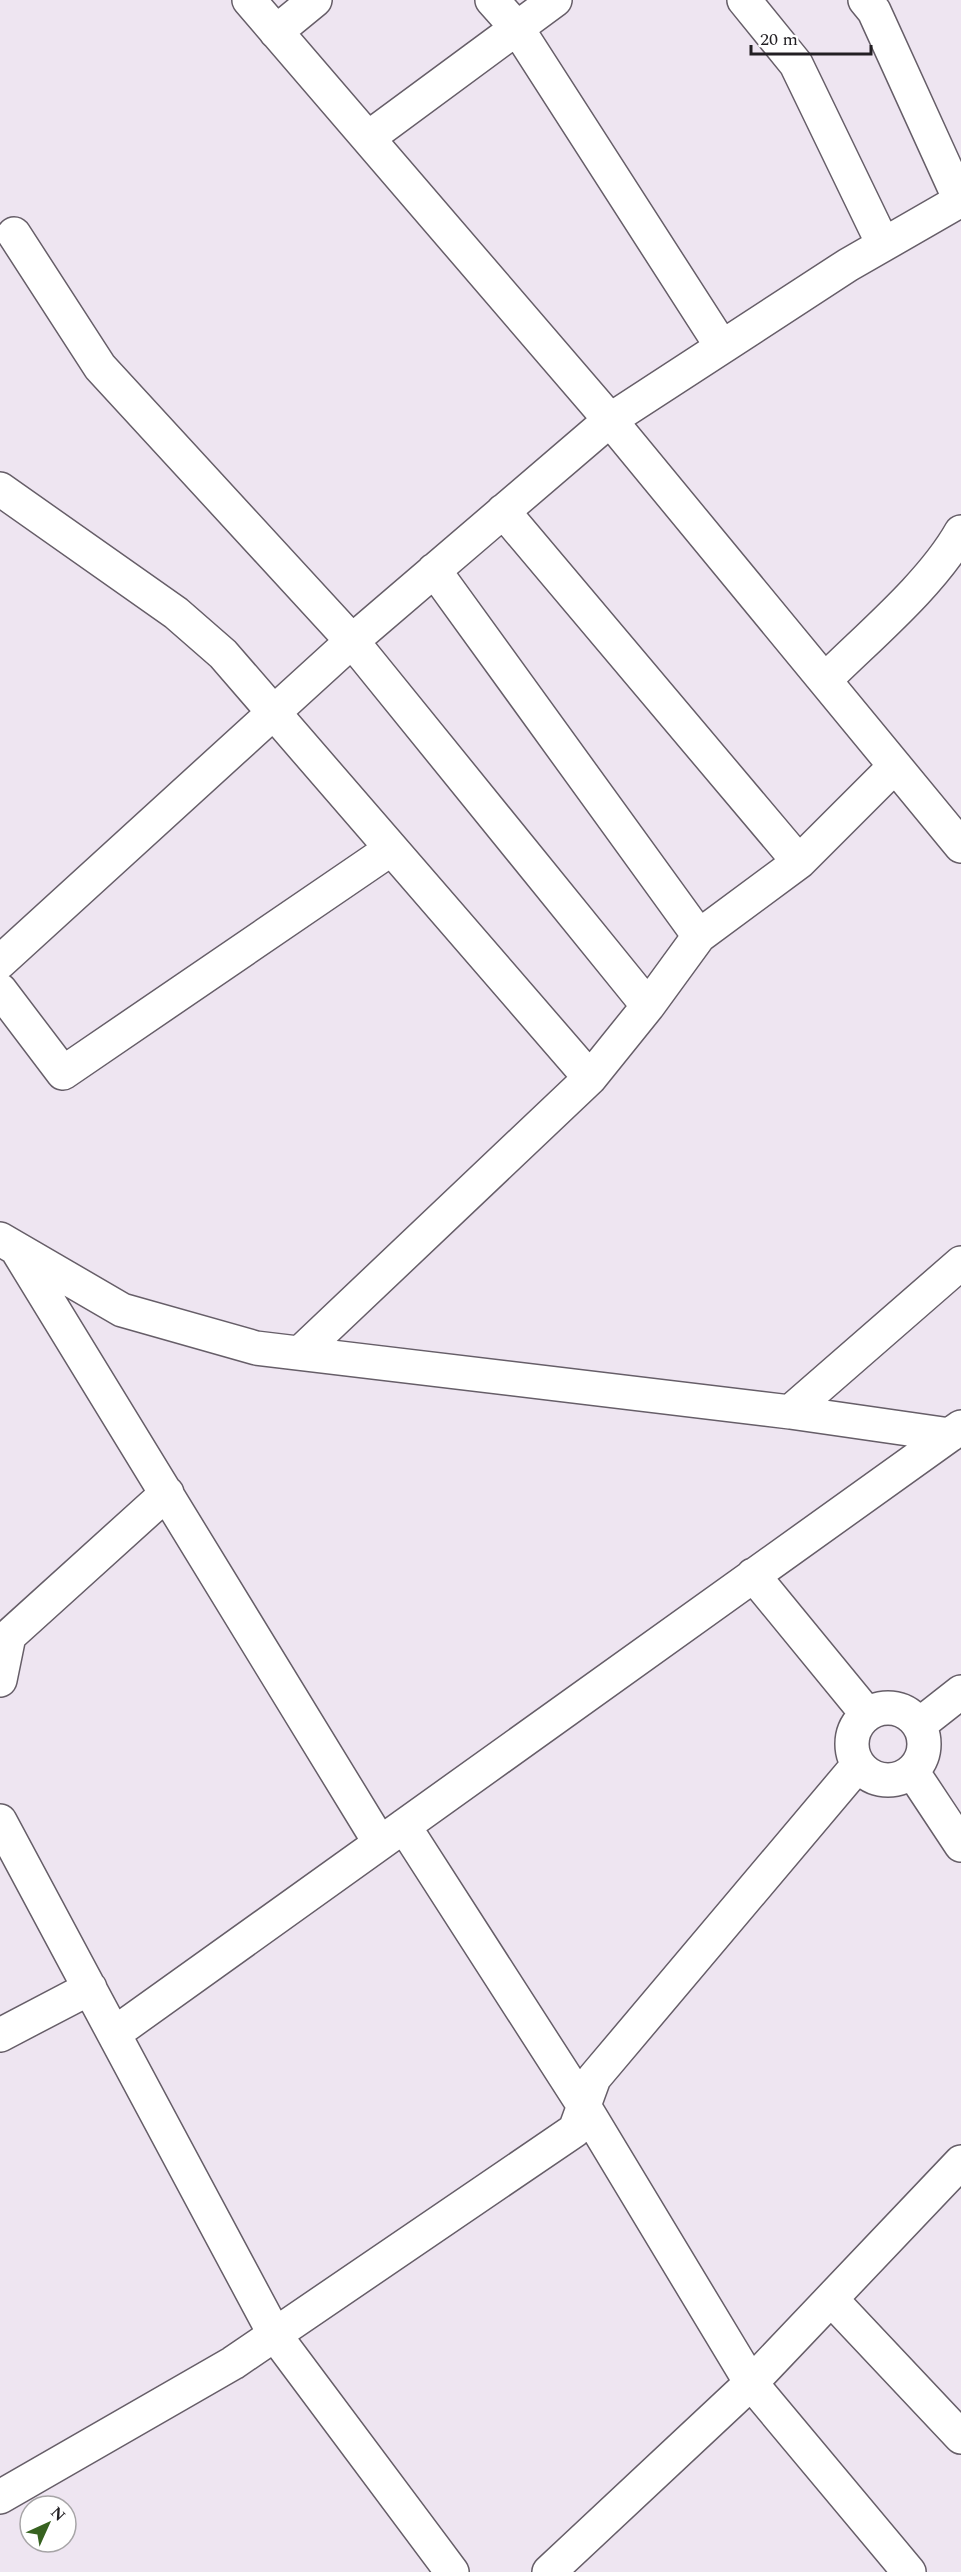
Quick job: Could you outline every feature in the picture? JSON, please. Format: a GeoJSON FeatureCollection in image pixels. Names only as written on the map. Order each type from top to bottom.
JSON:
{"type":"FeatureCollection","features":[{"type":"Feature","properties":{"kind":"street"},"geometry":{"type":"LineString","coordinates":[[249,0],[610,420],[961,846]]}},
{"type":"Feature","properties":{"kind":"street"},"geometry":{"type":"LineString","coordinates":[[276,32],[315,0]]}},
{"type":"Feature","properties":{"kind":"street"},"geometry":{"type":"LineString","coordinates":[[492,0],[517,28],[722,347]]}},
{"type":"Feature","properties":{"kind":"street"},"geometry":{"type":"LineString","coordinates":[[368,138],[555,0]]}},
{"type":"Feature","properties":{"kind":"street"},"geometry":{"type":"LineString","coordinates":[[744,0],[796,64],[883,244]]}},
{"type":"Feature","properties":{"kind":"street"},"geometry":{"type":"LineString","coordinates":[[0,962],[352,641],[610,420],[848,265],[961,200],[874,11],[865,0]]}},
{"type":"Feature","properties":{"kind":"street"},"geometry":{"type":"LineString","coordinates":[[14,234],[100,367],[118,389],[352,641],[648,1006]]}},
{"type":"Feature","properties":{"kind":"street"},"geometry":{"type":"LineString","coordinates":[[0,489],[198,631],[223,654],[272,714],[590,1078]]}},
{"type":"Feature","properties":{"kind":"street"},"geometry":{"type":"LineString","coordinates":[[503,511],[799,862]]}},
{"type":"Feature","properties":{"kind":"street"},"geometry":{"type":"LineString","coordinates":[[825,680],[932,573],[952,548],[961,532]]}},
{"type":"Feature","properties":{"kind":"street"},"geometry":{"type":"LineString","coordinates":[[434,570],[699,936]]}},
{"type":"Feature","properties":{"kind":"street"},"geometry":{"type":"LineString","coordinates":[[300,1353],[590,1078],[648,1006],[699,936],[799,862],[895,766]]}},
{"type":"Feature","properties":{"kind":"street"},"geometry":{"type":"LineString","coordinates":[[0,990],[63,1073],[391,849]]}},
{"type":"Feature","properties":{"kind":"street"},"geometry":{"type":"LineString","coordinates":[[8,1244],[122,1310],[256,1348],[956,1431]]}},
{"type":"Feature","properties":{"kind":"street"},"geometry":{"type":"LineString","coordinates":[[8,1244],[167,1493],[392,1834],[584,2106],[751,2383],[909,2572]]}},
{"type":"Feature","properties":{"kind":"street"},"geometry":{"type":"LineString","coordinates":[[790,1412],[959,1270]]}},
{"type":"Feature","properties":{"kind":"street"},"geometry":{"type":"LineString","coordinates":[[114,2033],[956,1431]]}},
{"type":"Feature","properties":{"kind":"street"},"geometry":{"type":"LineString","coordinates":[[0,1680],[9,1636],[167,1493]]}},
{"type":"Feature","properties":{"kind":"street"},"geometry":{"type":"LineString","coordinates":[[753,1575],[867,1714]]}},
{"type":"Feature","properties":{"kind":"street"},"geometry":{"type":"LineString","coordinates":[[919,1725],[961,1692]]}},
{"type":"Feature","properties":{"kind":"street"},"geometry":{"type":"LineString","coordinates":[[888,1707],[900,1709],[919,1725],[923,1737],[923,1749],[912,1771],[901,1777],[877,1778],[858,1765],[853,1755],[853,1732],[867,1714],[888,1707]]}},
{"type":"Feature","properties":{"kind":"street"},"geometry":{"type":"LineString","coordinates":[[0,2497],[233,2363],[575,2130],[594,2078],[858,1765]]}},
{"type":"Feature","properties":{"kind":"street"},"geometry":{"type":"LineString","coordinates":[[912,1771],[961,1845]]}},
{"type":"Feature","properties":{"kind":"street"},"geometry":{"type":"LineString","coordinates":[[0,1821],[11,1866],[90,1988],[275,2335],[452,2572]]}},
{"type":"Feature","properties":{"kind":"street"},"geometry":{"type":"LineString","coordinates":[[0,2035],[90,1988]]}},
{"type":"Feature","properties":{"kind":"street"},"geometry":{"type":"LineString","coordinates":[[549,2572],[751,2383],[960,2164]]}},
{"type":"Feature","properties":{"kind":"street"},"geometry":{"type":"LineString","coordinates":[[831,2299],[961,2437]]}}]}
